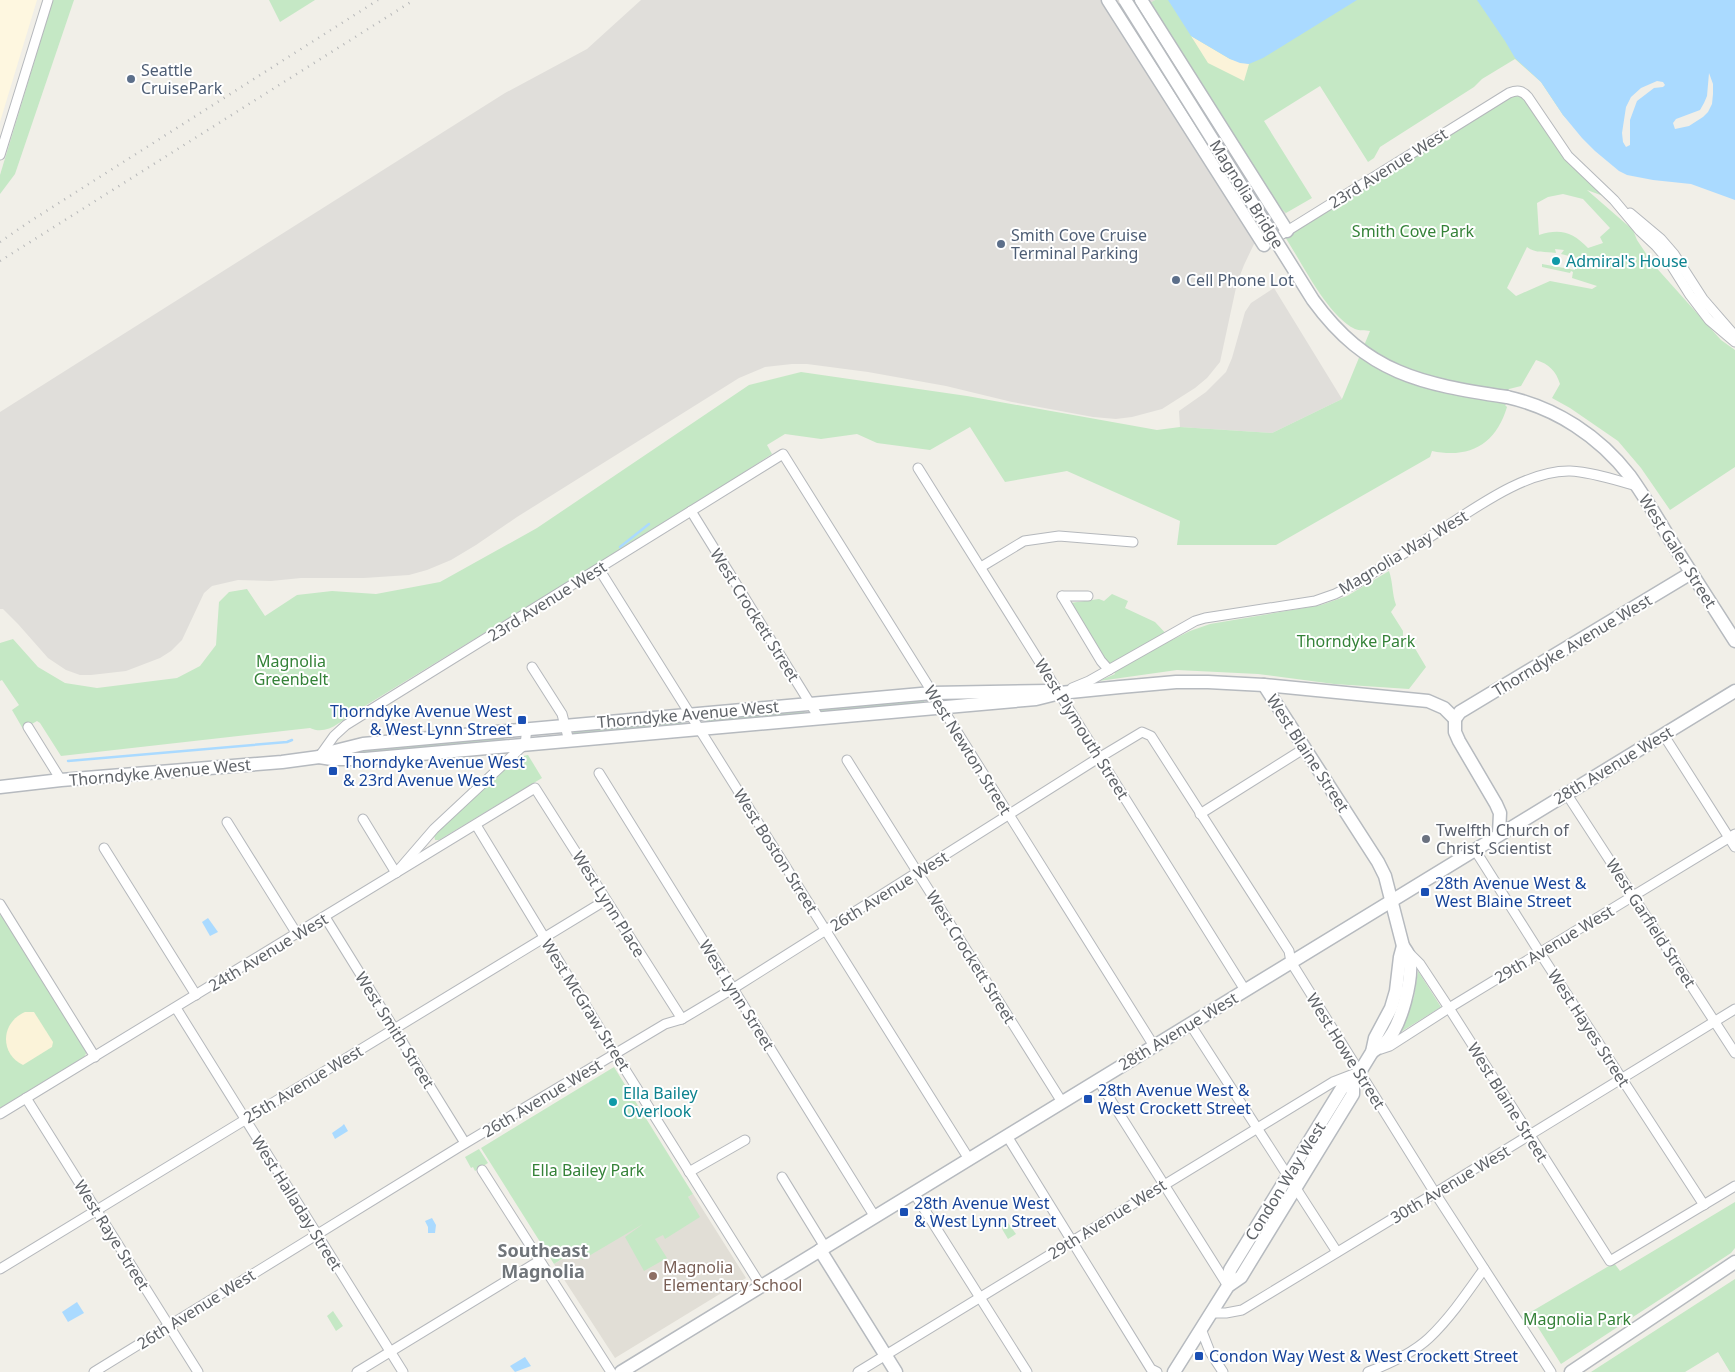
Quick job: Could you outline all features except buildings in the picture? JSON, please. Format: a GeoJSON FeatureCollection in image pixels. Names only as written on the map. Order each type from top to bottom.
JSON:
{"type":"FeatureCollection","features":[{"type":"Feature","properties":{"kind":"main road"},"geometry":{"type":"LineString","coordinates":[[1108,0],[1264,246]]}},
{"type":"Feature","properties":{"kind":"main road","name":"Magnolia Bridge"},"geometry":{"type":"LineString","coordinates":[[1125,0],[1313,300],[1344,336],[1368,355],[1409,377],[1452,388],[1507,397],[1536,405],[1574,425],[1590,436],[1614,457],[1637,486]]}},
{"type":"Feature","properties":{"kind":"main road"},"geometry":{"type":"LineString","coordinates":[[1141,0],[1287,231]]}},
{"type":"Feature","properties":{"kind":"main road","name":"West Galer Street"},"geometry":{"type":"LineString","coordinates":[[1637,486],[1735,641]]}},
{"type":"Feature","properties":{"kind":"main road","name":"Thorndyke Avenue West"},"geometry":{"type":"LineString","coordinates":[[0,787],[61,780],[222,768],[319,757],[365,759],[569,741],[1036,699],[1060,693],[1176,682],[1264,685],[1414,700],[1438,714],[1455,719],[1460,712],[1691,573]]}},
{"type":"Feature","properties":{"kind":"main road","name":"West Blaine Street"},"geometry":{"type":"LineString","coordinates":[[1264,685],[1378,862],[1385,876],[1392,901]]}},
{"type":"Feature","properties":{"kind":"main road","name":"Thorndyke Avenue West"},"geometry":{"type":"LineString","coordinates":[[319,757],[363,744],[809,703],[932,693],[1038,690],[1060,693]]}},
{"type":"Feature","properties":{"kind":"main road","name":"28th Avenue West"},"geometry":{"type":"LineString","coordinates":[[621,1372],[1735,691]]}},
{"type":"Feature","properties":{"kind":"main road"},"geometry":{"type":"LineString","coordinates":[[1455,719],[1455,732],[1459,741],[1500,813],[1499,834]]}},
{"type":"Feature","properties":{"kind":"main road","name":"Condon Way West"},"geometry":{"type":"LineString","coordinates":[[1174,1372],[1228,1286],[1240,1276],[1292,1182],[1353,1094],[1356,1078],[1372,1052],[1375,1038],[1384,1023],[1396,991],[1403,946],[1392,901]]}},
{"type":"Feature","properties":{"kind":"main road"},"geometry":{"type":"LineString","coordinates":[[823,1249],[896,1372]]}},
{"type":"Feature","properties":{"kind":"main road"},"geometry":{"type":"LineString","coordinates":[[1571,1372],[1735,1262]]}},
{"type":"Feature","properties":{"kind":"street"},"geometry":{"type":"LineString","coordinates":[[0,155],[48,0]]}},
{"type":"Feature","properties":{"kind":"street","name":"23rd Avenue West"},"geometry":{"type":"LineString","coordinates":[[1264,246],[1512,92],[1521,91],[1525,93],[1568,156],[1614,200]]}},
{"type":"Feature","properties":{"kind":"street"},"geometry":{"type":"LineString","coordinates":[[1614,200],[1661,240],[1674,254],[1703,299],[1735,336]]}},
{"type":"Feature","properties":{"kind":"street"},"geometry":{"type":"LineString","coordinates":[[1614,200],[1668,260],[1690,295],[1709,320],[1735,342]]}},
{"type":"Feature","properties":{"kind":"street","name":"23rd Avenue West"},"geometry":{"type":"LineString","coordinates":[[319,757],[334,736],[346,725],[783,454]]}},
{"type":"Feature","properties":{"kind":"street","name":"West Newton Street"},"geometry":{"type":"LineString","coordinates":[[783,454],[1154,1046]]}},
{"type":"Feature","properties":{"kind":"street","name":"West Plymouth Street"},"geometry":{"type":"LineString","coordinates":[[918,468],[1245,990]]}},
{"type":"Feature","properties":{"kind":"street","name":"Magnolia Way West"},"geometry":{"type":"LineString","coordinates":[[1060,693],[1109,670],[1184,626],[1205,618],[1289,606],[1316,601],[1335,594],[1359,582],[1498,494],[1524,481],[1546,474],[1568,471],[1593,474],[1637,486]]}},
{"type":"Feature","properties":{"kind":"street","name":"West Crockett Street"},"geometry":{"type":"LineString","coordinates":[[691,511],[819,718]]}},
{"type":"Feature","properties":{"kind":"street"},"geometry":{"type":"LineString","coordinates":[[981,567],[1024,540],[1059,536],[1133,542]]}},
{"type":"Feature","properties":{"kind":"street","name":"West Boston Street"},"geometry":{"type":"LineString","coordinates":[[599,569],[969,1159]]}},
{"type":"Feature","properties":{"kind":"street"},"geometry":{"type":"LineString","coordinates":[[1088,596],[1062,596],[1101,661],[1109,670]]}},
{"type":"Feature","properties":{"kind":"street"},"geometry":{"type":"LineString","coordinates":[[532,667],[562,714],[569,741]]}},
{"type":"Feature","properties":{"kind":"street"},"geometry":{"type":"LineString","coordinates":[[28,727],[61,780]]}},
{"type":"Feature","properties":{"kind":"street"},"geometry":{"type":"LineString","coordinates":[[363,819],[396,873],[434,829],[525,744],[527,730]]}},
{"type":"Feature","properties":{"kind":"street","name":"26th Avenue West"},"geometry":{"type":"LineString","coordinates":[[94,1372],[465,1144],[665,1024],[682,1019],[734,988],[1142,732]]}},
{"type":"Feature","properties":{"kind":"street","name":"West Howe Street"},"geometry":{"type":"LineString","coordinates":[[1142,732],[1151,736],[1289,951],[1291,962],[1356,1078],[1435,1194],[1551,1372]]}},
{"type":"Feature","properties":{"kind":"street"},"geometry":{"type":"LineString","coordinates":[[1663,734],[1732,836],[1735,847]]}},
{"type":"Feature","properties":{"kind":"street"},"geometry":{"type":"LineString","coordinates":[[1200,814],[1305,748]]}},
{"type":"Feature","properties":{"kind":"street","name":"West Crockett Street"},"geometry":{"type":"LineString","coordinates":[[847,760],[1062,1102]]}},
{"type":"Feature","properties":{"kind":"street","name":"West Lynn Street"},"geometry":{"type":"LineString","coordinates":[[599,773],[875,1217]]}},
{"type":"Feature","properties":{"kind":"street","name":"24th Avenue West"},"geometry":{"type":"LineString","coordinates":[[0,1114],[535,788]]}},
{"type":"Feature","properties":{"kind":"street","name":"West Lynn Place"},"geometry":{"type":"LineString","coordinates":[[535,788],[682,1019]]}},
{"type":"Feature","properties":{"kind":"street","name":"West Garfield Street"},"geometry":{"type":"LineString","coordinates":[[1566,793],[1735,1053]]}},
{"type":"Feature","properties":{"kind":"street"},"geometry":{"type":"LineString","coordinates":[[227,822],[297,934]]}},
{"type":"Feature","properties":{"kind":"street","name":"West McGraw Street"},"geometry":{"type":"LineString","coordinates":[[476,825],[616,1055],[761,1286]]}},
{"type":"Feature","properties":{"kind":"street","name":"29th Avenue West"},"geometry":{"type":"LineString","coordinates":[[1372,1052],[1390,1046],[1449,1008],[1732,836]]}},
{"type":"Feature","properties":{"kind":"street"},"geometry":{"type":"LineString","coordinates":[[104,848],[196,996]]}},
{"type":"Feature","properties":{"kind":"street","name":"West Hayes Street"},"geometry":{"type":"LineString","coordinates":[[1475,850],[1704,1205]]}},
{"type":"Feature","properties":{"kind":"street","name":"25th Avenue West"},"geometry":{"type":"LineString","coordinates":[[0,1269],[606,900]]}},
{"type":"Feature","properties":{"kind":"street"},"geometry":{"type":"LineString","coordinates":[[0,904],[94,1057]]}},
{"type":"Feature","properties":{"kind":"street","name":"West Smith Street"},"geometry":{"type":"LineString","coordinates":[[325,917],[465,1144]]}},
{"type":"Feature","properties":{"kind":"street","name":"West Blaine Street"},"geometry":{"type":"LineString","coordinates":[[1403,946],[1420,964],[1449,1008],[1610,1261],[1704,1205]]}},
{"type":"Feature","properties":{"kind":"street","name":"West Halladay Street"},"geometry":{"type":"LineString","coordinates":[[176,1008],[403,1372]]}},
{"type":"Feature","properties":{"kind":"street","name":"30th Avenue West"},"geometry":{"type":"LineString","coordinates":[[1211,1313],[1242,1310],[1435,1194],[1735,1009]]}},
{"type":"Feature","properties":{"kind":"street"},"geometry":{"type":"LineString","coordinates":[[1190,1024],[1337,1252]]}},
{"type":"Feature","properties":{"kind":"street","name":"29th Avenue West"},"geometry":{"type":"LineString","coordinates":[[858,1372],[1334,1082],[1356,1078]]}},
{"type":"Feature","properties":{"kind":"street"},"geometry":{"type":"LineString","coordinates":[[1098,1080],[1228,1286]]}},
{"type":"Feature","properties":{"kind":"street","name":"West Raye Street"},"geometry":{"type":"LineString","coordinates":[[26,1098],[198,1372]]}},
{"type":"Feature","properties":{"kind":"street"},"geometry":{"type":"LineString","coordinates":[[1007,1136],[1151,1371]]}},
{"type":"Feature","properties":{"kind":"street"},"geometry":{"type":"LineString","coordinates":[[689,1172],[745,1140]]}},
{"type":"Feature","properties":{"kind":"street"},"geometry":{"type":"LineString","coordinates":[[482,1170],[611,1372]]}},
{"type":"Feature","properties":{"kind":"street"},"geometry":{"type":"LineString","coordinates":[[782,1177],[823,1249]]}},
{"type":"Feature","properties":{"kind":"street"},"geometry":{"type":"LineString","coordinates":[[1704,1205],[1735,1186]]}},
{"type":"Feature","properties":{"kind":"street"},"geometry":{"type":"LineString","coordinates":[[914,1193],[1027,1372]]}},
{"type":"Feature","properties":{"kind":"street"},"geometry":{"type":"LineString","coordinates":[[357,1372],[539,1261]]}},
{"type":"Feature","properties":{"kind":"street"},"geometry":{"type":"LineString","coordinates":[[1368,1372],[1383,1366],[1427,1340],[1444,1324],[1484,1269]]}},
{"type":"Feature","properties":{"kind":"street"},"geometry":{"type":"LineString","coordinates":[[1201,1329],[1210,1352],[1223,1372]]}},
{"type":"Feature","properties":{"kind":"shaded area"},"geometry":{"type":"Polygon","coordinates":[[[0,0],[37,0],[0,122],[0,0]]]}},
{"type":"Feature","properties":{"kind":"shaded area"},"geometry":{"type":"Polygon","coordinates":[[[641,0],[1155,0],[1151,3],[1277,205],[1286,213],[1254,244],[1244,265],[1237,283],[1220,362],[1207,378],[1195,388],[1162,409],[1116,419],[1093,417],[1012,402],[946,386],[868,372],[807,364],[765,367],[739,378],[517,517],[476,545],[451,560],[427,570],[409,575],[364,578],[301,578],[271,581],[238,580],[212,586],[204,593],[182,640],[171,651],[160,658],[126,671],[80,675],[66,670],[48,658],[18,624],[3,609],[0,609],[0,412],[505,93],[587,49],[641,0]]]}},
{"type":"Feature","properties":{"kind":"shaded area"},"geometry":{"type":"Polygon","coordinates":[[[1274,288],[1342,399],[1272,433],[1180,427],[1179,411],[1206,392],[1226,372],[1245,312],[1251,303],[1274,288]]]}},
{"type":"Feature","properties":{"kind":"shaded area","name":"Magnolia Elementary School"},"geometry":{"type":"Polygon","coordinates":[[[693,1194],[746,1278],[615,1358],[554,1264],[577,1250],[582,1259],[693,1194]]]}},
{"type":"Feature","properties":{"kind":"green space"},"geometry":{"type":"Polygon","coordinates":[[[53,0],[74,0],[15,174],[0,194],[0,175],[53,0]]]}},
{"type":"Feature","properties":{"kind":"green space"},"geometry":{"type":"Polygon","coordinates":[[[269,0],[315,0],[280,22],[269,0]]]}},
{"type":"Feature","properties":{"kind":"green space"},"geometry":{"type":"Polygon","coordinates":[[[1155,0],[1718,0],[1603,154],[1563,115],[1541,82],[1515,59],[1380,147],[1374,158],[1368,162],[1320,86],[1264,121],[1312,198],[1286,213],[1277,205],[1150,3],[1155,0]]]}},
{"type":"Feature","properties":{"kind":"green space","name":"Magnolia Greenbelt"},"geometry":{"type":"Polygon","coordinates":[[[1521,91],[1559,145],[1614,200],[1587,190],[1633,230],[1637,240],[1653,264],[1721,340],[1735,350],[1735,467],[1670,510],[1641,468],[1618,441],[1552,398],[1560,384],[1558,379],[1551,369],[1536,360],[1521,386],[1509,389],[1505,405],[1507,407],[1502,420],[1496,431],[1480,446],[1458,453],[1432,451],[1430,457],[1276,545],[1177,545],[1180,521],[1067,471],[1005,482],[970,427],[930,450],[877,443],[857,434],[821,439],[785,434],[767,445],[772,454],[689,508],[328,729],[316,730],[310,728],[61,756],[40,723],[37,721],[23,729],[12,710],[19,705],[2,680],[0,681],[0,643],[13,639],[38,667],[65,683],[97,688],[177,678],[200,666],[216,645],[219,602],[229,592],[247,589],[265,616],[297,595],[332,591],[376,594],[440,582],[537,528],[749,385],[801,372],[967,396],[1157,430],[1180,427],[1272,433],[1342,399],[1370,331],[1355,329],[1334,312],[1324,300],[1283,234],[1521,91]],[[1563,194],[1548,197],[1537,203],[1539,235],[1553,232],[1566,233],[1577,238],[1588,248],[1603,243],[1600,237],[1610,228],[1583,199],[1563,194]],[[1527,247],[1507,288],[1516,296],[1550,281],[1592,289],[1597,286],[1572,278],[1573,272],[1571,271],[1570,273],[1542,267],[1542,264],[1575,270],[1577,258],[1561,254],[1564,250],[1555,249],[1556,253],[1541,252],[1527,247]]]}},
{"type":"Feature","properties":{"kind":"green space","name":"Thorndyke Park"},"geometry":{"type":"Polygon","coordinates":[[[1389,571],[1396,605],[1391,612],[1403,631],[1406,643],[1413,645],[1426,667],[1409,689],[1334,684],[1258,674],[1177,670],[1099,681],[1115,674],[1070,603],[1099,599],[1104,601],[1112,594],[1128,601],[1125,608],[1155,622],[1172,640],[1210,624],[1321,605],[1347,596],[1389,571]]]}},
{"type":"Feature","properties":{"kind":"green space"},"geometry":{"type":"Polygon","coordinates":[[[924,698],[924,702],[819,713],[816,707],[924,698]]]}},
{"type":"Feature","properties":{"kind":"green space"},"geometry":{"type":"Polygon","coordinates":[[[805,710],[804,714],[709,722],[705,722],[704,718],[805,710]]]}},
{"type":"Feature","properties":{"kind":"green space"},"geometry":{"type":"Polygon","coordinates":[[[683,720],[685,724],[680,725],[575,734],[572,731],[683,720]]]}},
{"type":"Feature","properties":{"kind":"green space"},"geometry":{"type":"Polygon","coordinates":[[[504,736],[504,740],[363,753],[362,749],[504,736]]]}},
{"type":"Feature","properties":{"kind":"green space"},"geometry":{"type":"Polygon","coordinates":[[[528,755],[542,778],[439,840],[435,840],[434,835],[518,757],[528,755]]]}},
{"type":"Feature","properties":{"kind":"green space"},"geometry":{"type":"Polygon","coordinates":[[[0,915],[4,917],[87,1052],[84,1057],[0,1108],[0,915]]]}},
{"type":"Feature","properties":{"kind":"green space"},"geometry":{"type":"Polygon","coordinates":[[[1418,971],[1441,1007],[1399,1033],[1414,997],[1418,971]]]}},
{"type":"Feature","properties":{"kind":"green space","name":"Ella Bailey Park"},"geometry":{"type":"Polygon","coordinates":[[[614,1067],[693,1194],[688,1197],[700,1217],[665,1239],[663,1235],[655,1239],[667,1258],[644,1271],[625,1237],[643,1224],[582,1260],[576,1250],[554,1264],[481,1148],[614,1067]]]}},
{"type":"Feature","properties":{"kind":"green space"},"geometry":{"type":"Polygon","coordinates":[[[479,1149],[488,1163],[475,1171],[473,1167],[471,1168],[465,1157],[479,1149]]]}},
{"type":"Feature","properties":{"kind":"green space","name":"Magnolia Park"},"geometry":{"type":"Polygon","coordinates":[[[1735,1202],[1735,1248],[1731,1253],[1561,1364],[1529,1313],[1614,1263],[1620,1271],[1735,1202]]]}},
{"type":"Feature","properties":{"kind":"green space"},"geometry":{"type":"Polygon","coordinates":[[[1006,1220],[1016,1234],[1008,1239],[999,1224],[1006,1220]]]}},
{"type":"Feature","properties":{"kind":"green space","name":"Magnolia Park"},"geometry":{"type":"Polygon","coordinates":[[[1735,1279],[1735,1372],[1730,1372],[1718,1352],[1685,1372],[1591,1372],[1735,1279]]]}},
{"type":"Feature","properties":{"kind":"green space"},"geometry":{"type":"Polygon","coordinates":[[[333,1311],[343,1326],[336,1331],[327,1316],[333,1311]]]}},
{"type":"Feature","properties":{"kind":"sand"},"geometry":{"type":"Polygon","coordinates":[[[1191,36],[1230,59],[1249,64],[1244,81],[1208,63],[1191,36]]]}},
{"type":"Feature","properties":{"kind":"sand"},"geometry":{"type":"Polygon","coordinates":[[[25,1012],[34,1012],[53,1042],[52,1047],[23,1065],[10,1054],[6,1038],[11,1023],[25,1012]]]}},
{"type":"Feature","properties":{"kind":"water"},"geometry":{"type":"Polygon","coordinates":[[[1168,0],[1357,0],[1263,58],[1249,64],[1230,59],[1191,36],[1168,0]]]}},
{"type":"Feature","properties":{"kind":"water"},"geometry":{"type":"Polygon","coordinates":[[[1477,0],[1735,0],[1735,200],[1691,184],[1653,180],[1627,175],[1619,171],[1582,138],[1563,115],[1541,82],[1515,58],[1477,0]]]}},
{"type":"Feature","properties":{"kind":"water"},"geometry":{"type":"Polygon","coordinates":[[[208,918],[218,932],[210,936],[202,922],[208,918]]]}},
{"type":"Feature","properties":{"kind":"water"},"geometry":{"type":"Polygon","coordinates":[[[344,1124],[348,1131],[335,1139],[332,1133],[344,1124]]]}},
{"type":"Feature","properties":{"kind":"water"},"geometry":{"type":"Polygon","coordinates":[[[432,1218],[436,1225],[435,1233],[428,1233],[425,1221],[432,1218]]]}},
{"type":"Feature","properties":{"kind":"water"},"geometry":{"type":"Polygon","coordinates":[[[77,1302],[84,1313],[68,1322],[62,1312],[77,1302]]]}},
{"type":"Feature","properties":{"kind":"water"},"geometry":{"type":"Polygon","coordinates":[[[525,1357],[531,1366],[515,1372],[510,1366],[525,1357]]]}},
{"type":"Feature","properties":{"kind":"pier"},"geometry":{"type":"Polygon","coordinates":[[[1709,73],[1713,84],[1713,94],[1712,104],[1708,112],[1689,126],[1675,129],[1673,123],[1676,119],[1700,110],[1707,96],[1709,73]]]}},
{"type":"Feature","properties":{"kind":"pier"},"geometry":{"type":"Polygon","coordinates":[[[1657,81],[1663,82],[1665,85],[1654,88],[1637,101],[1630,120],[1630,145],[1626,147],[1623,142],[1622,133],[1626,107],[1631,97],[1641,88],[1657,81]]]}},
{"type":"Feature","properties":{"kind":"waterway"},"geometry":{"type":"LineString","coordinates":[[620,547],[649,524]]}},
{"type":"Feature","properties":{"kind":"waterway"},"geometry":{"type":"LineString","coordinates":[[68,761],[287,742],[292,740]]}},
{"type":"Feature","properties":{"kind":"railway"},"geometry":{"type":"LineString","coordinates":[[0,242],[378,0]]}},
{"type":"Feature","properties":{"kind":"railway"},"geometry":{"type":"LineString","coordinates":[[0,261],[414,0]]}},
{"type":"Feature","properties":{"kind":"place","name":"Seattle CruisePark"},"geometry":{"type":"Point","coordinates":[131,79]}},
{"type":"Feature","properties":{"kind":"place","name":"Smith Cove Cruise Terminal Parking"},"geometry":{"type":"Point","coordinates":[1001,244]}},
{"type":"Feature","properties":{"kind":"place","name":"Admiral's House"},"geometry":{"type":"Point","coordinates":[1556,261]}},
{"type":"Feature","properties":{"kind":"place","name":"Cell Phone Lot"},"geometry":{"type":"Point","coordinates":[1176,280]}},
{"type":"Feature","properties":{"kind":"place","name":"Thorndyke Avenue West & West Lynn Street"},"geometry":{"type":"Point","coordinates":[522,720]}},
{"type":"Feature","properties":{"kind":"place","name":"Thorndyke Avenue West & 23rd Avenue West"},"geometry":{"type":"Point","coordinates":[333,771]}},
{"type":"Feature","properties":{"kind":"place","name":"Twelfth Church of Christ, Scientist"},"geometry":{"type":"Point","coordinates":[1426,839]}},
{"type":"Feature","properties":{"kind":"place","name":"28th Avenue West & West Blaine Street"},"geometry":{"type":"Point","coordinates":[1425,892]}},
{"type":"Feature","properties":{"kind":"place","name":"28th Avenue West & West Crockett Street"},"geometry":{"type":"Point","coordinates":[1088,1099]}},
{"type":"Feature","properties":{"kind":"place","name":"Ella Bailey Overlook"},"geometry":{"type":"Point","coordinates":[613,1102]}},
{"type":"Feature","properties":{"kind":"place","name":"28th Avenue West & West Lynn Street"},"geometry":{"type":"Point","coordinates":[904,1212]}},
{"type":"Feature","properties":{"kind":"place","name":"Magnolia Elementary School"},"geometry":{"type":"Point","coordinates":[653,1276]}},
{"type":"Feature","properties":{"kind":"place","name":"Condon Way West & West Crockett Street"},"geometry":{"type":"Point","coordinates":[1199,1356]}},
{"type":"Feature","properties":{"kind":"district","name":"Southeast Magnolia"},"geometry":{"type":"Point","coordinates":[543,1260]}},
{"type":"Feature","properties":{"kind":"park label","name":"Smith Cove Park"},"geometry":{"type":"Point","coordinates":[1413,231]}}]}
